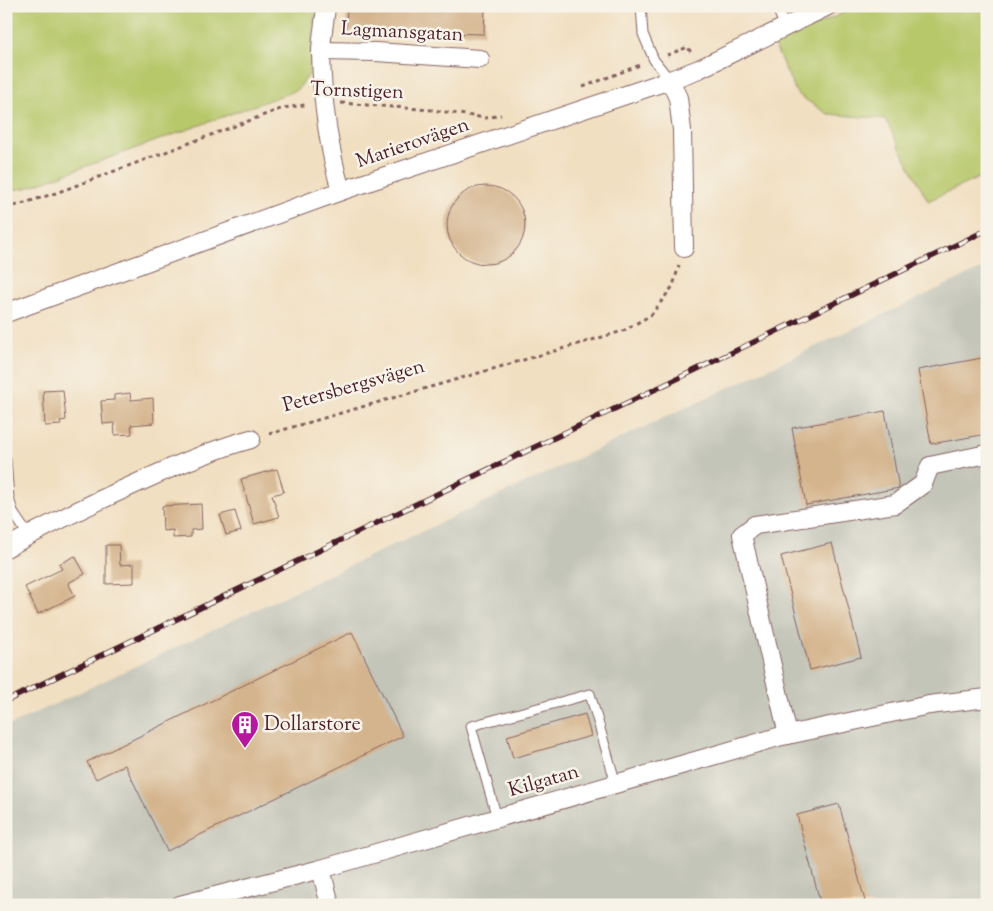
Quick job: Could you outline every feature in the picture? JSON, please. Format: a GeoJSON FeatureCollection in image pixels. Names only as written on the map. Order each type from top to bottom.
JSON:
{"type":"FeatureCollection","features":[{"type":"Feature","properties":{"kind":"street","name":"Lagmansgatan"},"geometry":{"type":"LineString","coordinates":[[326,6],[321,51],[324,102],[335,170],[341,191]]}},
{"type":"Feature","properties":{"kind":"street","name":"Marierovägen"},"geometry":{"type":"LineString","coordinates":[[6,313],[341,191],[670,80],[699,69],[828,6]]}},
{"type":"Feature","properties":{"kind":"street","name":"Lagmansgatan"},"geometry":{"type":"LineString","coordinates":[[321,51],[376,52],[480,59]]}},
{"type":"Feature","properties":{"kind":"street"},"geometry":{"type":"LineString","coordinates":[[670,80],[678,98],[682,130],[684,248]]}},
{"type":"Feature","properties":{"kind":"street"},"geometry":{"type":"LineString","coordinates":[[6,548],[94,502],[159,473],[222,447],[251,439]]}},
{"type":"Feature","properties":{"kind":"street"},"geometry":{"type":"LineString","coordinates":[[783,736],[742,535],[755,525],[895,504],[923,484],[930,466],[987,454]]}},
{"type":"Feature","properties":{"kind":"street","name":"Kilgatan"},"geometry":{"type":"LineString","coordinates":[[180,905],[321,869],[783,736],[929,705],[987,698]]}},
{"type":"Feature","properties":{"kind":"street"},"geometry":{"type":"LineString","coordinates":[[321,869],[330,905]]}},
{"type":"Feature","properties":{"kind":"lane"},"geometry":{"type":"LineString","coordinates":[[641,6],[643,34],[654,60],[670,80]]}},
{"type":"Feature","properties":{"kind":"lane"},"geometry":{"type":"LineString","coordinates":[[776,6],[785,27]]}},
{"type":"Feature","properties":{"kind":"lane"},"geometry":{"type":"LineString","coordinates":[[6,459],[9,499],[14,514],[29,536]]}},
{"type":"Feature","properties":{"kind":"lane"},"geometry":{"type":"LineString","coordinates":[[498,818],[471,726],[590,694],[616,784]]}},
{"type":"Feature","properties":{"kind":"path"},"geometry":{"type":"LineString","coordinates":[[582,87],[688,47],[699,69]]}},
{"type":"Feature","properties":{"kind":"path","name":"Tornstigen"},"geometry":{"type":"LineString","coordinates":[[6,207],[56,193],[283,108],[324,102],[432,110],[486,118],[503,115]]}},
{"type":"Feature","properties":{"kind":"path","name":"Petersbergsvägen"},"geometry":{"type":"LineString","coordinates":[[251,439],[623,331],[651,314],[673,286],[684,248]]}},
{"type":"Feature","properties":{"kind":"shaded area"},"geometry":{"type":"Polygon","coordinates":[[[987,266],[987,905],[6,905],[6,727],[987,266]]]}},
{"type":"Feature","properties":{"kind":"green space"},"geometry":{"type":"Polygon","coordinates":[[[6,6],[316,6],[309,75],[297,90],[26,188],[6,191],[6,6]]]}},
{"type":"Feature","properties":{"kind":"green space"},"geometry":{"type":"Polygon","coordinates":[[[858,6],[987,6],[987,174],[928,201],[885,119],[828,114],[797,94],[774,45],[858,6]]]}},
{"type":"Feature","properties":{"kind":"building"},"geometry":{"type":"Polygon","coordinates":[[[347,6],[485,6],[484,34],[346,31],[347,6]]]}},
{"type":"Feature","properties":{"kind":"building"},"geometry":{"type":"Polygon","coordinates":[[[478,186],[494,186],[508,192],[519,203],[525,217],[525,233],[519,247],[508,258],[494,264],[478,264],[464,258],[453,247],[447,233],[447,217],[453,203],[464,192],[478,186]]]}},
{"type":"Feature","properties":{"kind":"building"},"geometry":{"type":"Polygon","coordinates":[[[987,357],[987,434],[931,444],[918,370],[987,357]]]}},
{"type":"Feature","properties":{"kind":"building"},"geometry":{"type":"Polygon","coordinates":[[[63,390],[66,420],[60,421],[61,425],[45,426],[43,391],[63,390]]]}},
{"type":"Feature","properties":{"kind":"building"},"geometry":{"type":"Polygon","coordinates":[[[130,393],[131,400],[153,398],[154,423],[131,425],[132,434],[115,435],[114,423],[103,424],[101,401],[114,400],[114,395],[130,393]]]}},
{"type":"Feature","properties":{"kind":"building"},"geometry":{"type":"Polygon","coordinates":[[[885,411],[899,488],[806,505],[792,428],[885,411]]]}},
{"type":"Feature","properties":{"kind":"building"},"geometry":{"type":"Polygon","coordinates":[[[277,469],[284,492],[272,495],[279,517],[254,524],[241,479],[277,469]]]}},
{"type":"Feature","properties":{"kind":"building"},"geometry":{"type":"Polygon","coordinates":[[[201,504],[202,529],[191,530],[191,537],[173,538],[173,530],[163,531],[162,506],[201,504]]]}},
{"type":"Feature","properties":{"kind":"building"},"geometry":{"type":"Polygon","coordinates":[[[235,511],[241,531],[226,535],[220,515],[235,511]]]}},
{"type":"Feature","properties":{"kind":"building"},"geometry":{"type":"Polygon","coordinates":[[[832,543],[861,657],[810,670],[781,556],[832,543]]]}},
{"type":"Feature","properties":{"kind":"building"},"geometry":{"type":"Polygon","coordinates":[[[106,545],[119,545],[120,565],[134,564],[134,583],[106,584],[106,545]]]}},
{"type":"Feature","properties":{"kind":"building"},"geometry":{"type":"Polygon","coordinates":[[[75,556],[85,574],[68,583],[75,596],[38,614],[25,587],[62,569],[59,564],[75,556]]]}},
{"type":"Feature","properties":{"kind":"building","name":"Dollarstore"},"geometry":{"type":"Polygon","coordinates":[[[352,632],[403,736],[167,851],[125,765],[96,779],[87,762],[352,632]]]}},
{"type":"Feature","properties":{"kind":"building"},"geometry":{"type":"Polygon","coordinates":[[[585,714],[591,736],[513,758],[507,736],[585,714]]]}},
{"type":"Feature","properties":{"kind":"building"},"geometry":{"type":"Polygon","coordinates":[[[839,804],[866,905],[821,905],[797,815],[839,804]]]}},
{"type":"Feature","properties":{"kind":"railway"},"geometry":{"type":"LineString","coordinates":[[6,701],[987,230]]}},
{"type":"Feature","properties":{"kind":"place","name":"Dollarstore"},"geometry":{"type":"Point","coordinates":[245,749]}}]}
